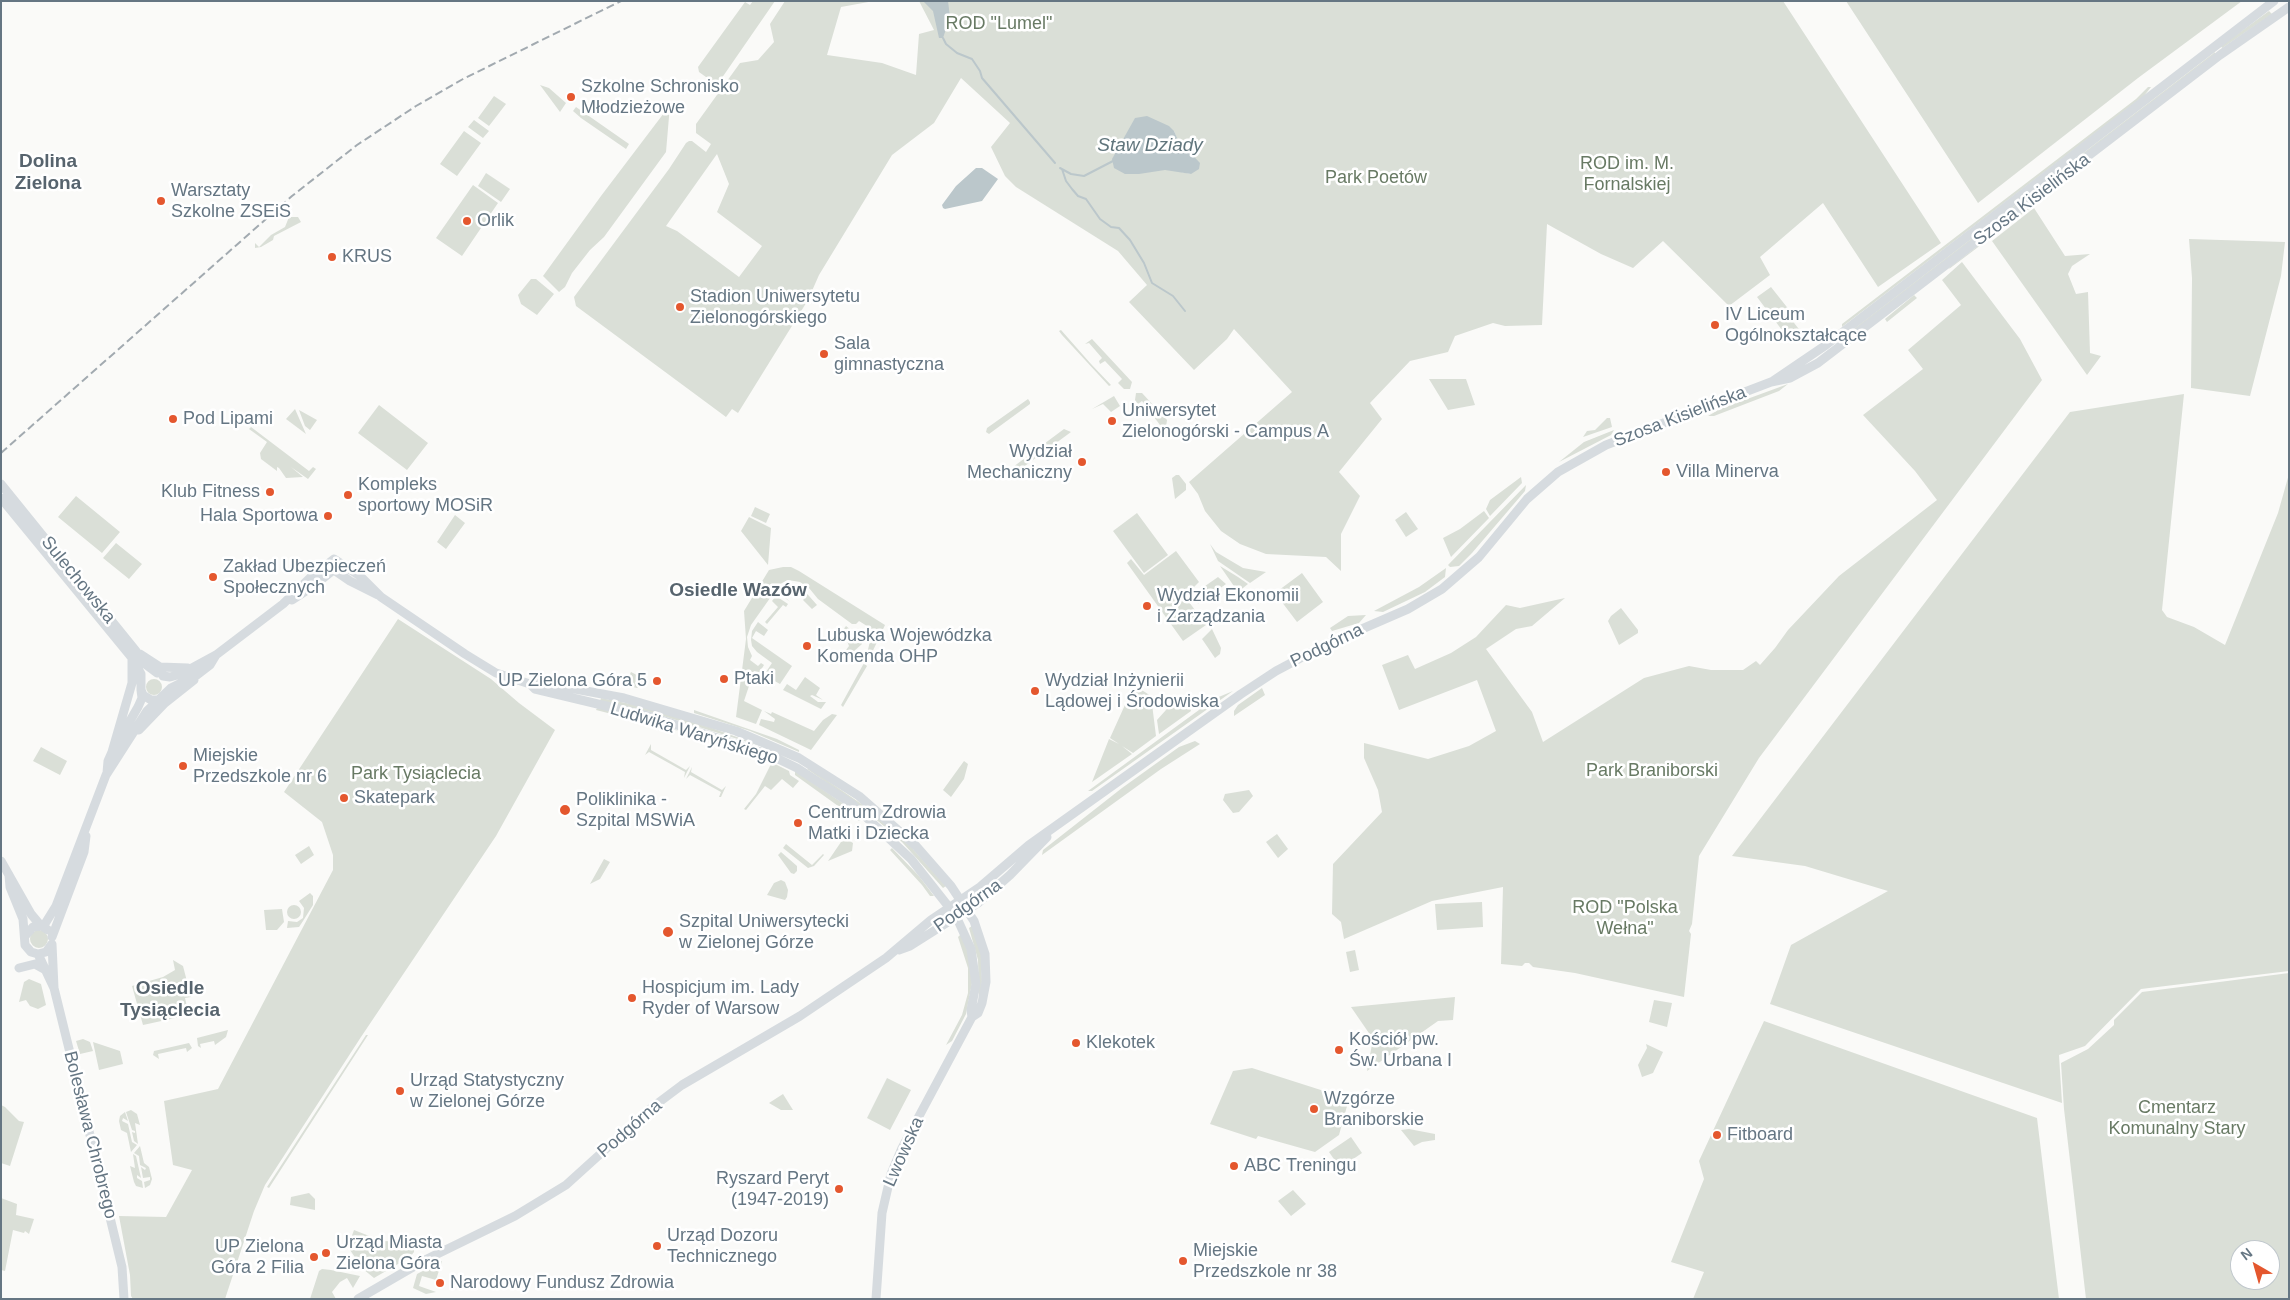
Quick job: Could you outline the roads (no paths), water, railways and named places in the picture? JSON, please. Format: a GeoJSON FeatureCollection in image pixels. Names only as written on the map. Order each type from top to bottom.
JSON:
{"type":"FeatureCollection","features":[{"type":"Feature","properties":{"kind":"street","name":"Szosa Kisielińska"},"geometry":{"type":"LineString","coordinates":[[1771,382],[1826,345],[2274,1]]}},
{"type":"Feature","properties":{"kind":"street","name":"Szosa Kisielińska"},"geometry":{"type":"LineString","coordinates":[[1589,453],[1771,382],[1790,378],[1826,358],[2220,55],[2289,7]]}},
{"type":"Feature","properties":{"kind":"street","name":"Podgórna"},"geometry":{"type":"LineString","coordinates":[[358,1299],[425,1260],[517,1214],[566,1185],[644,1114],[682,1085],[826,999],[897,950],[905,941],[949,906],[962,900],[1029,845],[1053,830],[1196,725],[1276,671],[1325,645],[1393,616],[1442,590],[1479,557],[1532,494],[1558,472],[1589,453]]}},
{"type":"Feature","properties":{"kind":"street","name":"Sulechowska"},"geometry":{"type":"LineString","coordinates":[[1,484],[134,655],[160,674]]}},
{"type":"Feature","properties":{"kind":"street","name":"Sulechowska"},"geometry":{"type":"LineString","coordinates":[[1,498],[109,624]]}},
{"type":"Feature","properties":{"kind":"street"},"geometry":{"type":"LineString","coordinates":[[25,936],[29,929],[42,926],[56,906],[76,852],[88,828],[106,775],[108,761],[138,707],[142,698],[141,686],[148,674],[176,675],[194,672],[210,666],[216,655],[283,604],[312,587],[334,564],[480,664],[496,673],[530,684]]}},
{"type":"Feature","properties":{"kind":"street","name":"Sulechowska"},"geometry":{"type":"LineString","coordinates":[[134,655],[141,674],[141,686]]}},
{"type":"Feature","properties":{"kind":"street"},"geometry":{"type":"LineString","coordinates":[[112,752],[132,683],[134,655],[160,667],[194,672]]}},
{"type":"Feature","properties":{"kind":"street"},"geometry":{"type":"LineString","coordinates":[[106,775],[151,704],[162,698],[167,691],[194,672]]}},
{"type":"Feature","properties":{"kind":"street"},"geometry":{"type":"LineString","coordinates":[[131,736],[194,672]]}},
{"type":"Feature","properties":{"kind":"street"},"geometry":{"type":"LineString","coordinates":[[160,674],[168,683],[167,691]]}},
{"type":"Feature","properties":{"kind":"street","name":"Ludwika Waryńskiego"},"geometry":{"type":"LineString","coordinates":[[956,916],[911,859],[852,804],[797,768],[770,755],[700,731],[652,717],[535,689],[530,684],[537,682],[585,690],[657,706],[729,728],[774,746],[810,764],[843,784],[880,813],[930,860],[968,909]]}},
{"type":"Feature","properties":{"kind":"street"},"geometry":{"type":"LineString","coordinates":[[141,686],[147,698],[157,700]]}},
{"type":"Feature","properties":{"kind":"street"},"geometry":{"type":"LineString","coordinates":[[797,768],[810,764]]}},
{"type":"Feature","properties":{"kind":"street"},"geometry":{"type":"LineString","coordinates":[[9,875],[10,887],[23,919],[28,949],[38,954],[46,952],[52,941],[84,852],[88,828]]}},
{"type":"Feature","properties":{"kind":"street","name":"Podgórna"},"geometry":{"type":"LineString","coordinates":[[897,950],[910,946],[987,896],[1053,830]]}},
{"type":"Feature","properties":{"kind":"street"},"geometry":{"type":"LineString","coordinates":[[911,859],[930,860]]}},
{"type":"Feature","properties":{"kind":"street"},"geometry":{"type":"LineString","coordinates":[[1,861],[31,914],[50,932],[52,941]]}},
{"type":"Feature","properties":{"kind":"street","name":"Lwowska"},"geometry":{"type":"LineString","coordinates":[[876,1299],[882,1212],[891,1174],[902,1148],[972,1017],[978,1013],[982,1003],[986,982],[986,965],[979,932],[968,909]]}},
{"type":"Feature","properties":{"kind":"street","name":"Lwowska"},"geometry":{"type":"LineString","coordinates":[[956,916],[968,939],[974,958],[976,984],[971,1010],[972,1017]]}},
{"type":"Feature","properties":{"kind":"street","name":"Bolesława Chrobrego"},"geometry":{"type":"LineString","coordinates":[[52,941],[54,988],[122,1267],[124,1299]]}},
{"type":"Feature","properties":{"kind":"street","name":"Bolesława Chrobrego"},"geometry":{"type":"LineString","coordinates":[[38,954],[54,988]]}},
{"type":"Feature","properties":{"kind":"street"},"geometry":{"type":"LineString","coordinates":[[19,968],[35,964],[44,969]]}},
{"type":"Feature","properties":{"kind":"street","name":"Bolesława Chrobrego"},"geometry":{"type":"LineString","coordinates":[[120,1299],[123,1283]]}},
{"type":"Feature","properties":{"kind":"water"},"geometry":{"type":"Polygon","coordinates":[[[923,1],[948,1],[950,17],[943,38],[939,38],[933,11],[923,1]]]}},
{"type":"Feature","properties":{"kind":"water","name":"Staw Dziady"},"geometry":{"type":"Polygon","coordinates":[[[1147,116],[1169,126],[1174,131],[1178,140],[1200,163],[1199,169],[1191,174],[1165,170],[1125,174],[1114,168],[1112,159],[1135,118],[1147,116]]]}},
{"type":"Feature","properties":{"kind":"water"},"geometry":{"type":"Polygon","coordinates":[[[976,168],[982,168],[998,179],[982,201],[943,208],[942,205],[956,186],[976,168]]]}},
{"type":"Feature","properties":{"kind":"waterway"},"geometry":{"type":"LineString","coordinates":[[943,38],[946,44],[957,53],[972,59],[982,78],[1055,163]]}},
{"type":"Feature","properties":{"kind":"waterway"},"geometry":{"type":"LineString","coordinates":[[1060,168],[1071,174],[1084,176],[1113,161]]}},
{"type":"Feature","properties":{"kind":"waterway"},"geometry":{"type":"LineString","coordinates":[[1062,169],[1066,181],[1072,189],[1078,196],[1086,199],[1100,219],[1111,227],[1119,228],[1130,240],[1144,263],[1152,283],[1173,296],[1185,311]]}},
{"type":"Feature","properties":{"kind":"railway"},"geometry":{"type":"LineString","coordinates":[[1,453],[292,196],[357,145],[416,106],[463,79],[621,1]]}},
{"type":"Feature","properties":{"kind":"place","name":"Szkolne Schronisko Młodzieżowe"},"geometry":{"type":"Point","coordinates":[571,97]}},
{"type":"Feature","properties":{"kind":"place","name":"Warsztaty Szkolne ZSEiS"},"geometry":{"type":"Point","coordinates":[161,201]}},
{"type":"Feature","properties":{"kind":"place","name":"Orlik"},"geometry":{"type":"Point","coordinates":[467,221]}},
{"type":"Feature","properties":{"kind":"place","name":"KRUS"},"geometry":{"type":"Point","coordinates":[332,257]}},
{"type":"Feature","properties":{"kind":"place","name":"Stadion Uniwersytetu Zielonogórskiego"},"geometry":{"type":"Point","coordinates":[680,307]}},
{"type":"Feature","properties":{"kind":"place","name":"IV Liceum Ogólnokształcące"},"geometry":{"type":"Point","coordinates":[1715,325]}},
{"type":"Feature","properties":{"kind":"place","name":"Sala gimnastyczna"},"geometry":{"type":"Point","coordinates":[824,354]}},
{"type":"Feature","properties":{"kind":"place","name":"Pod Lipami"},"geometry":{"type":"Point","coordinates":[173,419]}},
{"type":"Feature","properties":{"kind":"place","name":"Uniwersytet Zielonogórski - Campus A"},"geometry":{"type":"Point","coordinates":[1112,421]}},
{"type":"Feature","properties":{"kind":"place","name":"Wydział Mechaniczny"},"geometry":{"type":"Point","coordinates":[1082,462]}},
{"type":"Feature","properties":{"kind":"place","name":"Villa Minerva"},"geometry":{"type":"Point","coordinates":[1666,472]}},
{"type":"Feature","properties":{"kind":"place","name":"Klub Fitness"},"geometry":{"type":"Point","coordinates":[270,492]}},
{"type":"Feature","properties":{"kind":"place","name":"Kompleks sportowy MOSiR"},"geometry":{"type":"Point","coordinates":[348,495]}},
{"type":"Feature","properties":{"kind":"place","name":"Hala Sportowa"},"geometry":{"type":"Point","coordinates":[328,516]}},
{"type":"Feature","properties":{"kind":"place","name":"Zakład Ubezpieczeń Społecznych"},"geometry":{"type":"Point","coordinates":[213,577]}},
{"type":"Feature","properties":{"kind":"place","name":"Wydział Ekonomii i Zarządzania"},"geometry":{"type":"Point","coordinates":[1147,606]}},
{"type":"Feature","properties":{"kind":"place","name":"Lubuska Wojewódzka Komenda OHP"},"geometry":{"type":"Point","coordinates":[807,646]}},
{"type":"Feature","properties":{"kind":"place","name":"Ptaki"},"geometry":{"type":"Point","coordinates":[724,679]}},
{"type":"Feature","properties":{"kind":"place","name":"UP Zielona Góra 5"},"geometry":{"type":"Point","coordinates":[657,681]}},
{"type":"Feature","properties":{"kind":"place","name":"Wydział Inżynierii Lądowej i Środowiska"},"geometry":{"type":"Point","coordinates":[1035,691]}},
{"type":"Feature","properties":{"kind":"place","name":"Miejskie Przedszkole nr 6"},"geometry":{"type":"Point","coordinates":[183,766]}},
{"type":"Feature","properties":{"kind":"place","name":"Skatepark"},"geometry":{"type":"Point","coordinates":[344,798]}},
{"type":"Feature","properties":{"kind":"place","name":"Poliklinika - Szpital MSWiA"},"geometry":{"type":"Point","coordinates":[565,810]}},
{"type":"Feature","properties":{"kind":"place","name":"Centrum Zdrowia Matki i Dziecka"},"geometry":{"type":"Point","coordinates":[798,823]}},
{"type":"Feature","properties":{"kind":"place","name":"Szpital Uniwersytecki w Zielonej Górze"},"geometry":{"type":"Point","coordinates":[668,932]}},
{"type":"Feature","properties":{"kind":"place","name":"Hospicjum im. Lady Ryder of Warsow"},"geometry":{"type":"Point","coordinates":[632,998]}},
{"type":"Feature","properties":{"kind":"place","name":"Klekotek"},"geometry":{"type":"Point","coordinates":[1076,1043]}},
{"type":"Feature","properties":{"kind":"place","name":"Kościół pw. Św. Urbana I"},"geometry":{"type":"Point","coordinates":[1339,1050]}},
{"type":"Feature","properties":{"kind":"place","name":"Urząd Statystyczny w Zielonej Górze"},"geometry":{"type":"Point","coordinates":[400,1091]}},
{"type":"Feature","properties":{"kind":"place","name":"Wzgórze Braniborskie"},"geometry":{"type":"Point","coordinates":[1314,1109]}},
{"type":"Feature","properties":{"kind":"place","name":"Fitboard"},"geometry":{"type":"Point","coordinates":[1717,1135]}},
{"type":"Feature","properties":{"kind":"place","name":"ABC Treningu"},"geometry":{"type":"Point","coordinates":[1234,1166]}},
{"type":"Feature","properties":{"kind":"place","name":"Ryszard Peryt (1947-2019)"},"geometry":{"type":"Point","coordinates":[839,1189]}},
{"type":"Feature","properties":{"kind":"place","name":"Urząd Dozoru Technicznego"},"geometry":{"type":"Point","coordinates":[657,1246]}},
{"type":"Feature","properties":{"kind":"place","name":"Urząd Miasta Zielona Góra"},"geometry":{"type":"Point","coordinates":[326,1253]}},
{"type":"Feature","properties":{"kind":"place","name":"UP Zielona Góra 2 Filia"},"geometry":{"type":"Point","coordinates":[314,1257]}},
{"type":"Feature","properties":{"kind":"place","name":"Miejskie Przedszkole nr 38"},"geometry":{"type":"Point","coordinates":[1183,1261]}},
{"type":"Feature","properties":{"kind":"place","name":"Narodowy Fundusz Zdrowia"},"geometry":{"type":"Point","coordinates":[440,1283]}},
{"type":"Feature","properties":{"kind":"district","name":"Dolina Zielona"},"geometry":{"type":"Point","coordinates":[48,173]}},
{"type":"Feature","properties":{"kind":"district","name":"Osiedle Wazów"},"geometry":{"type":"Point","coordinates":[738,591]}},
{"type":"Feature","properties":{"kind":"district","name":"Osiedle Tysiąclecia"},"geometry":{"type":"Point","coordinates":[170,1000]}},
{"type":"Feature","properties":{"kind":"park label","name":"ROD \"Lumel\""},"geometry":{"type":"Point","coordinates":[999,24]}},
{"type":"Feature","properties":{"kind":"park label","name":"ROD im. M. Fornalskiej"},"geometry":{"type":"Point","coordinates":[1627,174]}},
{"type":"Feature","properties":{"kind":"park label","name":"Park Poetów"},"geometry":{"type":"Point","coordinates":[1376,178]}},
{"type":"Feature","properties":{"kind":"park label","name":"Park Braniborski"},"geometry":{"type":"Point","coordinates":[1652,771]}},
{"type":"Feature","properties":{"kind":"park label","name":"Park Tysiąclecia"},"geometry":{"type":"Point","coordinates":[416,774]}},
{"type":"Feature","properties":{"kind":"park label","name":"ROD \"Polska Wełna\""},"geometry":{"type":"Point","coordinates":[1625,918]}},
{"type":"Feature","properties":{"kind":"park label","name":"Cmentarz Komunalny Stary"},"geometry":{"type":"Point","coordinates":[2177,1118]}}]}
